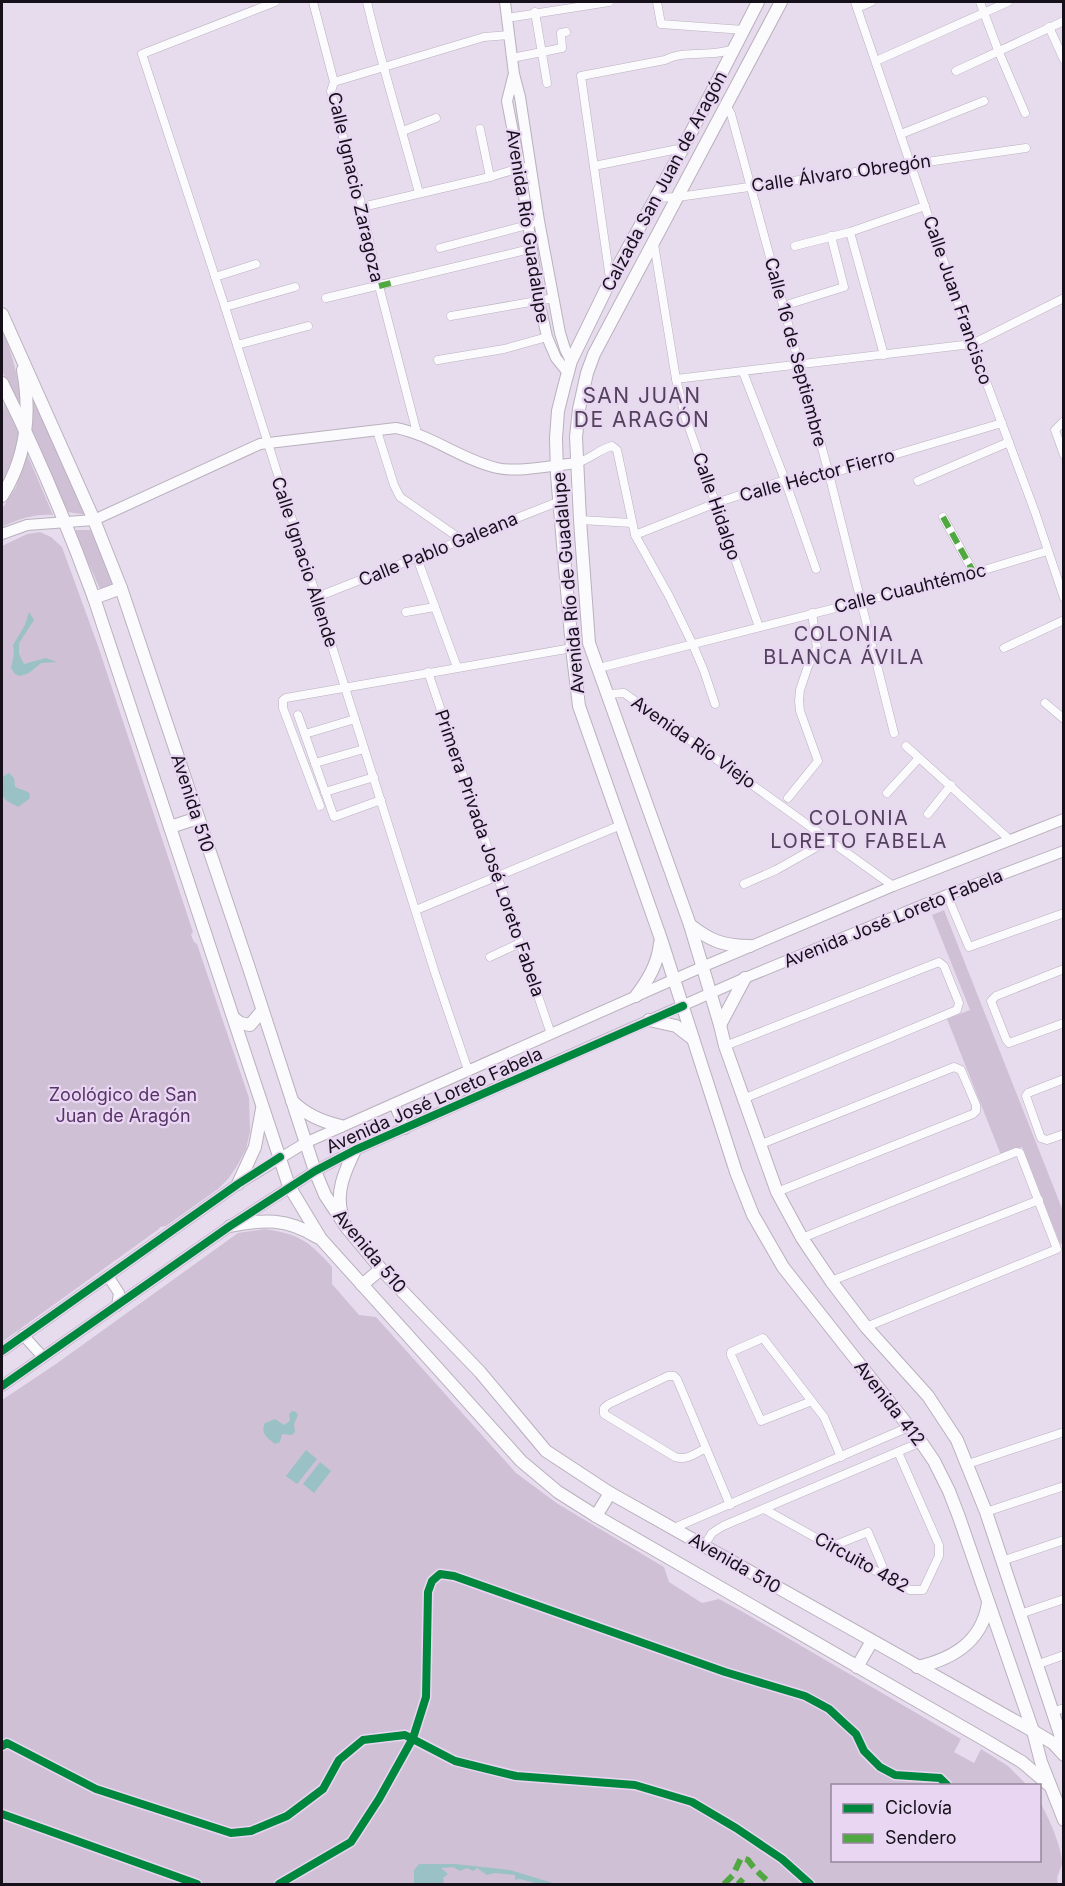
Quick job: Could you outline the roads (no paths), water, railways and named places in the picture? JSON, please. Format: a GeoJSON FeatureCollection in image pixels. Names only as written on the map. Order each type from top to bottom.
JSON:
{"type":"FeatureCollection","features":[{"type":"Feature","properties":{"kind":"main road","name":"Avenida Río Guadalupe"},"geometry":{"type":"LineString","coordinates":[[505,2],[514,74],[539,221],[560,333],[570,367]]}},
{"type":"Feature","properties":{"kind":"main road","name":"Calzada San Juan de Aragón"},"geometry":{"type":"LineString","coordinates":[[570,367],[610,280],[683,148],[758,2]]}},
{"type":"Feature","properties":{"kind":"main road","name":"Calzada San Juan de Aragón"},"geometry":{"type":"LineString","coordinates":[[594,354],[781,2]]}},
{"type":"Feature","properties":{"kind":"main road","name":"Avenida Río Guadalupe"},"geometry":{"type":"LineString","coordinates":[[514,74],[507,101],[520,168],[539,300],[547,337],[556,358],[570,367]]}},
{"type":"Feature","properties":{"kind":"main road"},"geometry":{"type":"LineString","coordinates":[[2,314],[20,352],[31,387],[26,432],[16,469],[2,496]]}},
{"type":"Feature","properties":{"kind":"main road","name":"Avenida Río de Guadalupe"},"geometry":{"type":"LineString","coordinates":[[594,354],[579,409],[576,437],[589,643],[690,925],[710,994]]}},
{"type":"Feature","properties":{"kind":"main road","name":"Avenida Río de Guadalupe"},"geometry":{"type":"LineString","coordinates":[[570,367],[558,411],[556,465],[579,705],[683,1006]]}},
{"type":"Feature","properties":{"kind":"main road"},"geometry":{"type":"LineString","coordinates":[[2,377],[31,387]]}},
{"type":"Feature","properties":{"kind":"main road","name":"Avenida 510"},"geometry":{"type":"LineString","coordinates":[[2,384],[67,523],[289,1186],[321,1239],[521,1461],[558,1492],[1022,1762],[1052,1787]]}},
{"type":"Feature","properties":{"kind":"main road","name":"Avenida 510"},"geometry":{"type":"LineString","coordinates":[[31,387],[94,520],[121,588],[305,1143],[325,1195],[347,1228],[381,1269],[480,1372],[546,1451],[610,1493],[1033,1731],[1053,1743],[1064,1755]]}},
{"type":"Feature","properties":{"kind":"main road"},"geometry":{"type":"LineString","coordinates":[[2,534],[27,525],[94,520],[253,447],[267,443],[396,428],[417,433],[499,468],[577,463]]}},
{"type":"Feature","properties":{"kind":"main road"},"geometry":{"type":"LineString","coordinates":[[94,598],[121,588]]}},
{"type":"Feature","properties":{"kind":"main road"},"geometry":{"type":"LineString","coordinates":[[170,826],[198,818]]}},
{"type":"Feature","properties":{"kind":"main road","name":"Avenida José Loreto Fabela"},"geometry":{"type":"LineString","coordinates":[[2,1351],[238,1184],[305,1143],[750,946],[893,886],[1064,819]]}},
{"type":"Feature","properties":{"kind":"main road","name":"Avenida José Loreto Fabela"},"geometry":{"type":"LineString","coordinates":[[2,1386],[230,1226],[315,1170],[355,1150],[745,978],[946,895],[1064,850]]}},
{"type":"Feature","properties":{"kind":"main road"},"geometry":{"type":"LineString","coordinates":[[690,925],[705,937],[725,945],[750,946]]}},
{"type":"Feature","properties":{"kind":"main road"},"geometry":{"type":"LineString","coordinates":[[636,996],[654,968],[659,956],[661,939]]}},
{"type":"Feature","properties":{"kind":"main road"},"geometry":{"type":"LineString","coordinates":[[720,1025],[745,978]]}},
{"type":"Feature","properties":{"kind":"main road","name":"Avenida 412"},"geometry":{"type":"LineString","coordinates":[[710,994],[725,1046],[777,1192],[802,1238],[866,1327],[928,1396],[957,1440],[986,1512],[1036,1665],[1058,1710],[1064,1746]]}},
{"type":"Feature","properties":{"kind":"main road","name":"Avenida 412"},"geometry":{"type":"LineString","coordinates":[[683,1006],[736,1172],[758,1224],[783,1267],[921,1442],[934,1461],[949,1491],[1033,1731],[1041,1762],[1064,1820]]}},
{"type":"Feature","properties":{"kind":"main road"},"geometry":{"type":"LineString","coordinates":[[234,1018],[240,1023],[250,1025],[262,1011]]}},
{"type":"Feature","properties":{"kind":"main road"},"geometry":{"type":"LineString","coordinates":[[649,1020],[676,1026],[693,1039]]}},
{"type":"Feature","properties":{"kind":"main road"},"geometry":{"type":"LineString","coordinates":[[291,1100],[300,1109],[329,1123],[341,1126]]}},
{"type":"Feature","properties":{"kind":"main road"},"geometry":{"type":"LineString","coordinates":[[393,1104],[405,1129]]}},
{"type":"Feature","properties":{"kind":"main road"},"geometry":{"type":"LineString","coordinates":[[238,1184],[255,1148],[263,1105]]}},
{"type":"Feature","properties":{"kind":"main road"},"geometry":{"type":"LineString","coordinates":[[347,1228],[339,1205],[340,1186],[355,1150]]}},
{"type":"Feature","properties":{"kind":"main road"},"geometry":{"type":"LineString","coordinates":[[230,1226],[249,1222],[279,1221],[302,1227],[321,1239]]}},
{"type":"Feature","properties":{"kind":"main road"},"geometry":{"type":"LineString","coordinates":[[122,1266],[119,1272],[120,1279],[131,1295]]}},
{"type":"Feature","properties":{"kind":"main road"},"geometry":{"type":"LineString","coordinates":[[362,1285],[381,1269]]}},
{"type":"Feature","properties":{"kind":"main road"},"geometry":{"type":"LineString","coordinates":[[108,1276],[119,1293],[117,1306]]}},
{"type":"Feature","properties":{"kind":"main road"},"geometry":{"type":"LineString","coordinates":[[23,1335],[43,1357]]}},
{"type":"Feature","properties":{"kind":"main road"},"geometry":{"type":"LineString","coordinates":[[596,1516],[610,1493]]}},
{"type":"Feature","properties":{"kind":"main road"},"geometry":{"type":"LineString","coordinates":[[916,1667],[937,1662],[968,1643],[980,1631],[986,1617],[988,1601]]}},
{"type":"Feature","properties":{"kind":"main road"},"geometry":{"type":"LineString","coordinates":[[857,1667],[872,1641]]}},
{"type":"Feature","properties":{"kind":"street","name":"Calle Ignacio Allende"},"geometry":{"type":"LineString","coordinates":[[275,2],[142,54],[468,1070]]}},
{"type":"Feature","properties":{"kind":"street"},"geometry":{"type":"LineString","coordinates":[[313,2],[334,82]]}},
{"type":"Feature","properties":{"kind":"street"},"geometry":{"type":"LineString","coordinates":[[368,2],[382,67],[403,131],[419,193]]}},
{"type":"Feature","properties":{"kind":"street"},"geometry":{"type":"LineString","coordinates":[[538,2],[541,51],[547,83]]}},
{"type":"Feature","properties":{"kind":"street"},"geometry":{"type":"LineString","coordinates":[[507,18],[563,5],[609,2]]}},
{"type":"Feature","properties":{"kind":"street"},"geometry":{"type":"LineString","coordinates":[[657,2],[661,24],[744,30]]}},
{"type":"Feature","properties":{"kind":"street"},"geometry":{"type":"LineString","coordinates":[[856,5],[871,2]]}},
{"type":"Feature","properties":{"kind":"street"},"geometry":{"type":"LineString","coordinates":[[980,2],[1025,113]]}},
{"type":"Feature","properties":{"kind":"street"},"geometry":{"type":"LineString","coordinates":[[876,61],[1008,2]]}},
{"type":"Feature","properties":{"kind":"street","name":"Calle Juan Francisco"},"geometry":{"type":"LineString","coordinates":[[856,5],[972,344],[1064,598]]}},
{"type":"Feature","properties":{"kind":"street"},"geometry":{"type":"LineString","coordinates":[[956,71],[1064,21]]}},
{"type":"Feature","properties":{"kind":"street"},"geometry":{"type":"LineString","coordinates":[[1049,27],[1064,60]]}},
{"type":"Feature","properties":{"kind":"street"},"geometry":{"type":"LineString","coordinates":[[512,58],[562,48],[561,33],[566,32]]}},
{"type":"Feature","properties":{"kind":"street","name":"Calle Ignacio Zaragoza"},"geometry":{"type":"LineString","coordinates":[[417,433],[331,91],[334,82],[484,37],[508,35]]}},
{"type":"Feature","properties":{"kind":"street"},"geometry":{"type":"LineString","coordinates":[[610,280],[581,76],[676,56],[725,52],[733,49]]}},
{"type":"Feature","properties":{"kind":"street"},"geometry":{"type":"LineString","coordinates":[[901,134],[984,101]]}},
{"type":"Feature","properties":{"kind":"street","name":"Calle 16 de Septiembre"},"geometry":{"type":"LineString","coordinates":[[726,105],[731,114],[751,185],[829,474],[894,733]]}},
{"type":"Feature","properties":{"kind":"street"},"geometry":{"type":"LineString","coordinates":[[403,131],[436,118]]}},
{"type":"Feature","properties":{"kind":"street"},"geometry":{"type":"LineString","coordinates":[[480,129],[490,177]]}},
{"type":"Feature","properties":{"kind":"street"},"geometry":{"type":"LineString","coordinates":[[594,166],[683,148]]}},
{"type":"Feature","properties":{"kind":"street","name":"Calle Álvaro Obregón"},"geometry":{"type":"LineString","coordinates":[[655,198],[678,197],[1026,148]]}},
{"type":"Feature","properties":{"kind":"street"},"geometry":{"type":"LineString","coordinates":[[362,207],[490,177],[531,164]]}},
{"type":"Feature","properties":{"kind":"street"},"geometry":{"type":"LineString","coordinates":[[795,246],[850,232],[925,206]]}},
{"type":"Feature","properties":{"kind":"street"},"geometry":{"type":"LineString","coordinates":[[440,248],[539,221]]}},
{"type":"Feature","properties":{"kind":"street"},"geometry":{"type":"LineString","coordinates":[[850,232],[884,356]]}},
{"type":"Feature","properties":{"kind":"street"},"geometry":{"type":"LineString","coordinates":[[783,306],[844,287],[831,236]]}},
{"type":"Feature","properties":{"kind":"street","name":"Calle Hidalgo"},"geometry":{"type":"LineString","coordinates":[[653,242],[676,379],[685,416],[759,627]]}},
{"type":"Feature","properties":{"kind":"street"},"geometry":{"type":"LineString","coordinates":[[326,298],[530,249]]}},
{"type":"Feature","properties":{"kind":"street"},"geometry":{"type":"LineString","coordinates":[[215,277],[256,264]]}},
{"type":"Feature","properties":{"kind":"street"},"geometry":{"type":"LineString","coordinates":[[225,307],[296,287]]}},
{"type":"Feature","properties":{"kind":"street"},"geometry":{"type":"LineString","coordinates":[[451,316],[554,298]]}},
{"type":"Feature","properties":{"kind":"street"},"geometry":{"type":"LineString","coordinates":[[676,379],[972,344],[1064,298]]}},
{"type":"Feature","properties":{"kind":"street"},"geometry":{"type":"LineString","coordinates":[[237,345],[308,326]]}},
{"type":"Feature","properties":{"kind":"street"},"geometry":{"type":"LineString","coordinates":[[438,360],[504,349],[547,337]]}},
{"type":"Feature","properties":{"kind":"street"},"geometry":{"type":"LineString","coordinates":[[743,372],[785,480],[816,569]]}},
{"type":"Feature","properties":{"kind":"street"},"geometry":{"type":"LineString","coordinates":[[1064,421],[1055,430],[1064,455]]}},
{"type":"Feature","properties":{"kind":"street","name":"Calle Héctor Fierro"},"geometry":{"type":"LineString","coordinates":[[635,535],[716,503],[785,480],[792,483],[829,474],[1002,423]]}},
{"type":"Feature","properties":{"kind":"street"},"geometry":{"type":"LineString","coordinates":[[376,430],[400,497],[462,540]]}},
{"type":"Feature","properties":{"kind":"street"},"geometry":{"type":"LineString","coordinates":[[918,481],[1009,442]]}},
{"type":"Feature","properties":{"kind":"street"},"geometry":{"type":"LineString","coordinates":[[577,463],[587,460],[608,447],[615,447],[635,535],[693,645],[705,671],[715,704]]}},
{"type":"Feature","properties":{"kind":"street","name":"Calle Pablo Galeana"},"geometry":{"type":"LineString","coordinates":[[317,597],[560,501]]}},
{"type":"Feature","properties":{"kind":"street"},"geometry":{"type":"LineString","coordinates":[[943,518],[974,573]]}},
{"type":"Feature","properties":{"kind":"street"},"geometry":{"type":"LineString","coordinates":[[580,520],[632,523]]}},
{"type":"Feature","properties":{"kind":"street","name":"Calle Cuauhtémoc"},"geometry":{"type":"LineString","coordinates":[[599,668],[974,573],[1047,551]]}},
{"type":"Feature","properties":{"kind":"street"},"geometry":{"type":"LineString","coordinates":[[417,558],[457,667]]}},
{"type":"Feature","properties":{"kind":"street"},"geometry":{"type":"LineString","coordinates":[[1053,571],[1064,566]]}},
{"type":"Feature","properties":{"kind":"street"},"geometry":{"type":"LineString","coordinates":[[406,612],[435,607]]}},
{"type":"Feature","properties":{"kind":"street"},"geometry":{"type":"LineString","coordinates":[[788,798],[818,761],[800,711],[799,701],[807,666],[817,648],[812,613]]}},
{"type":"Feature","properties":{"kind":"street"},"geometry":{"type":"LineString","coordinates":[[1004,648],[1064,620]]}},
{"type":"Feature","properties":{"kind":"street"},"geometry":{"type":"LineString","coordinates":[[320,806],[282,704],[283,700],[290,696],[572,648]]}},
{"type":"Feature","properties":{"kind":"street","name":"Primera Privada José Loreto Fabela"},"geometry":{"type":"LineString","coordinates":[[428,672],[551,1034]]}},
{"type":"Feature","properties":{"kind":"street","name":"Avenida Río Viejo"},"geometry":{"type":"LineString","coordinates":[[609,694],[624,693],[893,886]]}},
{"type":"Feature","properties":{"kind":"street"},"geometry":{"type":"LineString","coordinates":[[1046,703],[1064,719]]}},
{"type":"Feature","properties":{"kind":"street"},"geometry":{"type":"LineString","coordinates":[[298,715],[334,817],[381,800]]}},
{"type":"Feature","properties":{"kind":"street"},"geometry":{"type":"LineString","coordinates":[[305,734],[355,719]]}},
{"type":"Feature","properties":{"kind":"street"},"geometry":{"type":"LineString","coordinates":[[906,746],[1010,840]]}},
{"type":"Feature","properties":{"kind":"street"},"geometry":{"type":"LineString","coordinates":[[315,763],[364,748]]}},
{"type":"Feature","properties":{"kind":"street"},"geometry":{"type":"LineString","coordinates":[[887,793],[919,758]]}},
{"type":"Feature","properties":{"kind":"street"},"geometry":{"type":"LineString","coordinates":[[325,792],[374,777]]}},
{"type":"Feature","properties":{"kind":"street"},"geometry":{"type":"LineString","coordinates":[[928,814],[951,785]]}},
{"type":"Feature","properties":{"kind":"street"},"geometry":{"type":"LineString","coordinates":[[416,910],[621,825]]}},
{"type":"Feature","properties":{"kind":"street"},"geometry":{"type":"LineString","coordinates":[[744,884],[777,870],[829,840]]}},
{"type":"Feature","properties":{"kind":"street"},"geometry":{"type":"LineString","coordinates":[[946,895],[969,947],[1064,913]]}},
{"type":"Feature","properties":{"kind":"street"},"geometry":{"type":"LineString","coordinates":[[490,957],[520,943]]}},
{"type":"Feature","properties":{"kind":"street"},"geometry":{"type":"LineString","coordinates":[[725,1046],[941,962],[959,1007],[957,1010],[743,1099]]}},
{"type":"Feature","properties":{"kind":"street"},"geometry":{"type":"LineString","coordinates":[[1064,969],[992,999],[992,1004],[1009,1042],[1064,1023]]}},
{"type":"Feature","properties":{"kind":"street"},"geometry":{"type":"LineString","coordinates":[[759,1144],[954,1067],[960,1068],[976,1111],[777,1192]]}},
{"type":"Feature","properties":{"kind":"street"},"geometry":{"type":"LineString","coordinates":[[1064,1079],[1027,1094],[1026,1099],[1041,1138],[1051,1139],[1064,1134]]}},
{"type":"Feature","properties":{"kind":"street"},"geometry":{"type":"LineString","coordinates":[[802,1238],[1019,1152],[1057,1246],[1054,1250],[866,1327]]}},
{"type":"Feature","properties":{"kind":"street"},"geometry":{"type":"LineString","coordinates":[[831,1281],[1039,1200]]}},
{"type":"Feature","properties":{"kind":"street"},"geometry":{"type":"LineString","coordinates":[[812,1401],[765,1421],[759,1419],[731,1355],[735,1350],[763,1338],[812,1401],[824,1417],[842,1457]]}},
{"type":"Feature","properties":{"kind":"street"},"geometry":{"type":"LineString","coordinates":[[706,1448],[687,1458],[675,1457],[604,1414],[604,1408],[668,1376],[674,1376],[706,1448],[730,1505]]}},
{"type":"Feature","properties":{"kind":"street"},"geometry":{"type":"LineString","coordinates":[[674,1528],[909,1427]]}},
{"type":"Feature","properties":{"kind":"street"},"geometry":{"type":"LineString","coordinates":[[968,1464],[1064,1432]]}},
{"type":"Feature","properties":{"kind":"street"},"geometry":{"type":"LineString","coordinates":[[704,1546],[712,1533],[723,1526],[921,1442]]}},
{"type":"Feature","properties":{"kind":"street","name":"Circuito 482"},"geometry":{"type":"LineString","coordinates":[[764,1509],[910,1590],[923,1590],[940,1552],[898,1452]]}},
{"type":"Feature","properties":{"kind":"street"},"geometry":{"type":"LineString","coordinates":[[986,1512],[1064,1486]]}},
{"type":"Feature","properties":{"kind":"street"},"geometry":{"type":"LineString","coordinates":[[833,1546],[868,1532],[887,1577]]}},
{"type":"Feature","properties":{"kind":"street"},"geometry":{"type":"LineString","coordinates":[[1002,1561],[1064,1540]]}},
{"type":"Feature","properties":{"kind":"street"},"geometry":{"type":"LineString","coordinates":[[1020,1614],[1064,1599]]}},
{"type":"Feature","properties":{"kind":"street"},"geometry":{"type":"LineString","coordinates":[[1036,1665],[1064,1655]]}},
{"type":"Feature","properties":{"kind":"district","name":"SAN JUAN DE ARAGÓN"},"geometry":{"type":"Point","coordinates":[642,407]}},
{"type":"Feature","properties":{"kind":"district","name":"COLONIA BLANCA ÁVILA"},"geometry":{"type":"Point","coordinates":[844,646]}},
{"type":"Feature","properties":{"kind":"district","name":"COLONIA LORETO FABELA"},"geometry":{"type":"Point","coordinates":[859,830]}},
{"type":"Feature","properties":{"kind":"park label","name":"Zoológico de San Juan de Aragón"},"geometry":{"type":"Point","coordinates":[123,1104]}}]}
